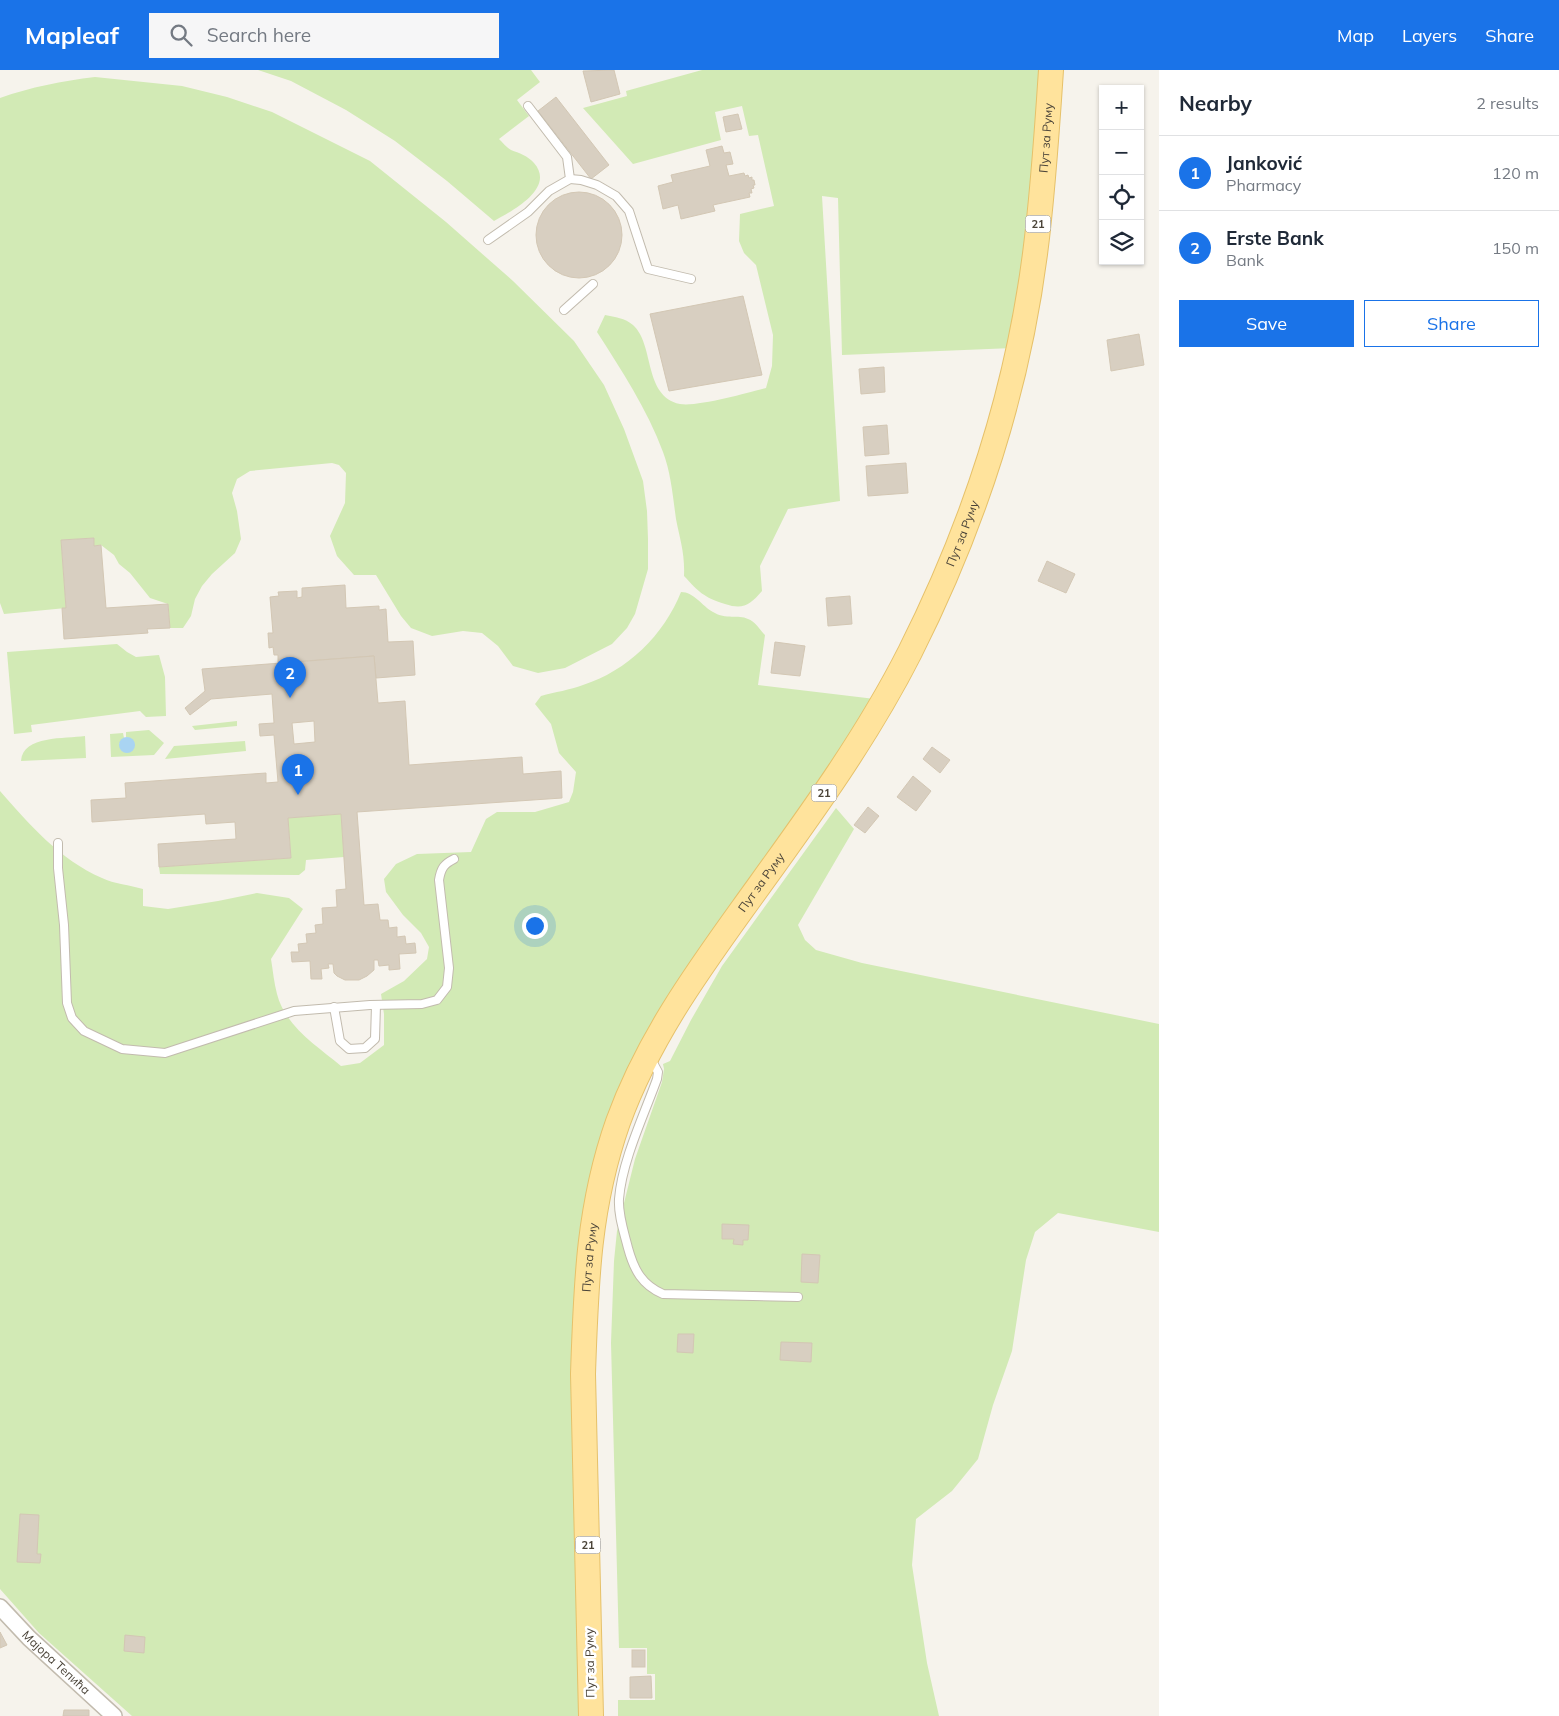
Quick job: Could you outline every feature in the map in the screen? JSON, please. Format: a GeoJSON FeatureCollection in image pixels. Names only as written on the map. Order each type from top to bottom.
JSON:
{"type":"FeatureCollection","features":[{"type":"Feature","properties":{"kind":"main road","name":"Пут за Руму"},"geometry":{"type":"LineString","coordinates":[[591,1716],[583,1374],[586,1280],[593,1218],[606,1161],[618,1123],[658,1034],[713,948],[820,798],[866,729],[909,654],[957,549],[990,459],[1012,377],[1025,313],[1035,256],[1042,193],[1051,70]]}},
{"type":"Feature","properties":{"kind":"street","name":"Мајора Тепића"},"geometry":{"type":"LineString","coordinates":[[0,1607],[29,1638],[114,1716]]}},
{"type":"Feature","properties":{"kind":"lane"},"geometry":{"type":"LineString","coordinates":[[528,106],[567,157],[570,179]]}},
{"type":"Feature","properties":{"kind":"lane"},"geometry":{"type":"LineString","coordinates":[[488,240],[528,212],[549,191],[570,179],[581,180],[597,185],[616,196],[628,211],[648,269],[691,279]]}},
{"type":"Feature","properties":{"kind":"lane"},"geometry":{"type":"LineString","coordinates":[[564,310],[593,284]]}},
{"type":"Feature","properties":{"kind":"lane"},"geometry":{"type":"LineString","coordinates":[[58,843],[67,1003],[72,1018],[84,1031],[122,1049],[165,1053],[294,1011],[376,1005],[422,1004],[437,1000],[447,987],[450,968],[438,880],[445,863],[454,859]]}},
{"type":"Feature","properties":{"kind":"lane"},"geometry":{"type":"LineString","coordinates":[[334,1008],[340,1041],[349,1049],[365,1048],[375,1039],[376,1005]]}},
{"type":"Feature","properties":{"kind":"lane"},"geometry":{"type":"LineString","coordinates":[[648,1053],[658,1072],[629,1157],[619,1198],[622,1228],[630,1257],[638,1274],[651,1288],[663,1294],[798,1297]]}},
{"type":"Feature","properties":{"kind":"green space"},"geometry":{"type":"Polygon","coordinates":[[[258,70],[531,70],[540,82],[517,100],[529,116],[499,139],[510,149],[534,163],[539,172],[540,181],[536,190],[529,198],[494,221],[447,181],[395,141],[346,110],[291,81],[258,70]]]}},
{"type":"Feature","properties":{"kind":"green space"},"geometry":{"type":"Polygon","coordinates":[[[702,70],[1046,70],[1013,348],[842,355],[838,198],[822,196],[840,501],[788,509],[760,566],[762,591],[750,603],[741,606],[731,606],[711,599],[698,590],[684,576],[682,547],[666,460],[642,405],[597,332],[605,315],[623,319],[633,325],[640,334],[660,391],[668,399],[680,404],[710,402],[766,388],[772,366],[773,335],[756,265],[744,253],[739,241],[740,214],[774,206],[758,135],[749,136],[742,106],[715,112],[721,140],[633,164],[583,108],[627,96],[626,91],[702,70]]]}},
{"type":"Feature","properties":{"kind":"green space"},"geometry":{"type":"Polygon","coordinates":[[[95,77],[182,86],[227,97],[272,112],[370,161],[446,222],[513,281],[574,341],[604,385],[624,429],[643,481],[647,511],[648,569],[635,614],[627,628],[612,644],[565,668],[538,673],[513,666],[498,646],[482,633],[463,631],[432,636],[411,628],[401,616],[376,575],[354,575],[337,556],[330,536],[345,503],[346,473],[339,465],[332,463],[250,471],[237,479],[232,493],[241,539],[235,553],[202,586],[195,599],[191,616],[183,628],[170,628],[168,604],[150,598],[130,573],[119,564],[114,555],[101,545],[94,546],[94,538],[61,540],[66,608],[4,614],[0,603],[0,98],[47,85],[95,77]]]}},
{"type":"Feature","properties":{"kind":"green space"},"geometry":{"type":"Polygon","coordinates":[[[681,592],[690,594],[718,614],[751,620],[765,635],[758,685],[875,699],[598,1151],[583,1716],[132,1716],[39,1633],[0,1589],[0,791],[46,840],[72,861],[107,880],[143,889],[143,906],[168,909],[257,893],[289,898],[303,909],[271,959],[276,990],[281,1005],[294,1026],[341,1066],[360,1063],[384,1045],[384,1014],[381,994],[404,981],[427,959],[429,947],[421,933],[403,915],[386,892],[384,879],[396,864],[417,854],[471,852],[486,819],[497,812],[535,812],[569,802],[573,792],[576,772],[559,753],[551,724],[535,704],[541,696],[599,679],[629,661],[654,637],[665,623],[681,592]]]}},
{"type":"Feature","properties":{"kind":"green space"},"geometry":{"type":"Polygon","coordinates":[[[117,644],[136,657],[159,655],[165,677],[166,716],[146,717],[140,711],[31,725],[32,732],[14,734],[7,652],[117,644]]]}},
{"type":"Feature","properties":{"kind":"green space"},"geometry":{"type":"Polygon","coordinates":[[[237,721],[237,726],[195,730],[192,726],[237,721]]]}},
{"type":"Feature","properties":{"kind":"green space"},"geometry":{"type":"Polygon","coordinates":[[[149,730],[164,743],[154,755],[111,757],[110,734],[123,733],[124,738],[119,744],[122,751],[131,751],[134,744],[131,739],[126,737],[126,732],[149,730]]]}},
{"type":"Feature","properties":{"kind":"green space"},"geometry":{"type":"Polygon","coordinates":[[[85,736],[86,758],[21,761],[29,747],[37,742],[56,738],[85,736]]]}},
{"type":"Feature","properties":{"kind":"green space"},"geometry":{"type":"Polygon","coordinates":[[[245,741],[246,751],[165,759],[174,746],[245,741]]]}},
{"type":"Feature","properties":{"kind":"green space"},"geometry":{"type":"Polygon","coordinates":[[[836,808],[854,829],[798,925],[805,940],[816,950],[862,963],[1159,1024],[1159,1232],[1058,1213],[1035,1232],[1026,1260],[1012,1351],[993,1405],[978,1459],[952,1491],[916,1519],[912,1565],[927,1663],[939,1716],[618,1716],[618,1700],[655,1700],[655,1674],[647,1674],[647,1648],[619,1648],[611,1343],[617,1231],[635,1159],[662,1082],[663,1064],[670,1061],[722,966],[836,808]]]}},
{"type":"Feature","properties":{"kind":"green space"},"geometry":{"type":"Polygon","coordinates":[[[341,814],[344,857],[306,860],[305,870],[299,875],[160,874],[159,867],[291,858],[288,818],[341,814]]]}},
{"type":"Feature","properties":{"kind":"water"},"geometry":{"type":"Polygon","coordinates":[[[127,737],[135,745],[127,753],[119,745],[127,737]]]}},
{"type":"Feature","properties":{"kind":"building"},"geometry":{"type":"Polygon","coordinates":[[[614,70],[620,94],[591,102],[583,71],[614,70]]]}},
{"type":"Feature","properties":{"kind":"building"},"geometry":{"type":"Polygon","coordinates":[[[556,97],[609,165],[591,179],[538,111],[556,97]]]}},
{"type":"Feature","properties":{"kind":"building"},"geometry":{"type":"Polygon","coordinates":[[[738,114],[742,129],[726,132],[723,117],[738,114]]]}},
{"type":"Feature","properties":{"kind":"building"},"geometry":{"type":"Polygon","coordinates":[[[722,146],[724,153],[730,152],[733,164],[726,165],[729,176],[744,173],[745,176],[748,175],[749,178],[752,177],[752,180],[754,180],[755,185],[751,189],[752,193],[749,193],[750,197],[713,205],[715,211],[681,219],[678,205],[663,209],[658,186],[673,182],[671,175],[710,166],[706,150],[722,146]]]}},
{"type":"Feature","properties":{"kind":"building"},"geometry":{"type":"Polygon","coordinates":[[[571,192],[587,192],[596,195],[610,204],[619,218],[622,235],[619,252],[610,266],[596,275],[587,278],[571,278],[555,271],[543,259],[536,243],[536,227],[543,211],[555,199],[571,192]]]}},
{"type":"Feature","properties":{"kind":"building"},"geometry":{"type":"Polygon","coordinates":[[[743,296],[762,375],[669,391],[650,314],[743,296]]]}},
{"type":"Feature","properties":{"kind":"building"},"geometry":{"type":"Polygon","coordinates":[[[1139,334],[1144,365],[1111,371],[1107,340],[1139,334]]]}},
{"type":"Feature","properties":{"kind":"building"},"geometry":{"type":"Polygon","coordinates":[[[884,367],[885,392],[861,394],[859,369],[884,367]]]}},
{"type":"Feature","properties":{"kind":"building"},"geometry":{"type":"Polygon","coordinates":[[[887,425],[889,454],[865,456],[863,427],[887,425]]]}},
{"type":"Feature","properties":{"kind":"building"},"geometry":{"type":"Polygon","coordinates":[[[906,463],[908,493],[868,496],[866,466],[906,463]]]}},
{"type":"Feature","properties":{"kind":"building"},"geometry":{"type":"Polygon","coordinates":[[[94,538],[94,546],[101,545],[106,608],[168,604],[170,628],[147,629],[148,633],[64,639],[62,608],[66,608],[61,540],[94,538]]]}},
{"type":"Feature","properties":{"kind":"building"},"geometry":{"type":"Polygon","coordinates":[[[1047,561],[1075,574],[1066,593],[1038,581],[1047,561]]]}},
{"type":"Feature","properties":{"kind":"building"},"geometry":{"type":"Polygon","coordinates":[[[345,585],[346,608],[379,606],[379,610],[386,609],[388,642],[413,641],[415,675],[376,678],[374,656],[278,663],[278,655],[274,655],[273,647],[269,648],[268,633],[273,633],[270,597],[279,596],[278,592],[297,591],[297,598],[302,597],[302,588],[345,585]]]}},
{"type":"Feature","properties":{"kind":"building"},"geometry":{"type":"Polygon","coordinates":[[[850,596],[852,624],[828,626],[826,598],[850,596]]]}},
{"type":"Feature","properties":{"kind":"building"},"geometry":{"type":"Polygon","coordinates":[[[775,642],[805,646],[800,676],[771,673],[775,642]]]}},
{"type":"Feature","properties":{"kind":"building"},"geometry":{"type":"Polygon","coordinates":[[[374,656],[378,703],[405,701],[409,765],[522,757],[523,774],[561,771],[562,798],[357,812],[364,905],[378,904],[380,920],[388,920],[389,928],[397,927],[397,937],[405,936],[406,944],[415,943],[416,953],[399,954],[400,969],[389,970],[389,965],[379,966],[378,960],[374,960],[374,970],[359,980],[345,980],[337,976],[334,973],[333,964],[328,964],[329,968],[321,969],[322,979],[311,979],[310,961],[292,962],[291,952],[299,952],[298,944],[307,943],[306,934],[316,933],[315,925],[323,924],[322,908],[337,907],[336,890],[346,889],[341,814],[288,818],[291,858],[159,867],[158,844],[236,839],[235,822],[206,824],[205,814],[92,822],[91,800],[126,798],[125,783],[266,773],[266,783],[278,782],[274,735],[260,736],[259,724],[274,723],[272,694],[211,699],[190,715],[185,708],[205,691],[202,669],[374,656]],[[314,721],[292,723],[294,744],[315,742],[314,721]]]}},
{"type":"Feature","properties":{"kind":"building"},"geometry":{"type":"Polygon","coordinates":[[[932,747],[950,760],[940,773],[923,759],[932,747]]]}},
{"type":"Feature","properties":{"kind":"building"},"geometry":{"type":"Polygon","coordinates":[[[913,776],[931,791],[916,811],[897,797],[913,776]]]}},
{"type":"Feature","properties":{"kind":"building"},"geometry":{"type":"Polygon","coordinates":[[[868,807],[879,816],[865,833],[854,825],[868,807]]]}},
{"type":"Feature","properties":{"kind":"building"},"geometry":{"type":"Polygon","coordinates":[[[722,1224],[749,1225],[748,1240],[743,1240],[743,1245],[733,1244],[734,1239],[722,1239],[722,1224]]]}},
{"type":"Feature","properties":{"kind":"building"},"geometry":{"type":"Polygon","coordinates":[[[802,1254],[820,1255],[818,1283],[801,1282],[802,1254]]]}},
{"type":"Feature","properties":{"kind":"building"},"geometry":{"type":"Polygon","coordinates":[[[678,1334],[694,1334],[693,1353],[677,1352],[678,1334]]]}},
{"type":"Feature","properties":{"kind":"building"},"geometry":{"type":"Polygon","coordinates":[[[781,1342],[812,1343],[811,1362],[780,1360],[781,1342]]]}},
{"type":"Feature","properties":{"kind":"building"},"geometry":{"type":"Polygon","coordinates":[[[20,1514],[39,1515],[37,1554],[41,1554],[40,1563],[17,1562],[20,1514]]]}},
{"type":"Feature","properties":{"kind":"building"},"geometry":{"type":"Polygon","coordinates":[[[0,1632],[7,1645],[0,1648],[0,1632]]]}},
{"type":"Feature","properties":{"kind":"building"},"geometry":{"type":"Polygon","coordinates":[[[125,1635],[145,1637],[144,1653],[124,1651],[125,1635]]]}},
{"type":"Feature","properties":{"kind":"building"},"geometry":{"type":"Polygon","coordinates":[[[632,1650],[645,1650],[645,1667],[632,1667],[632,1650]]]}},
{"type":"Feature","properties":{"kind":"building"},"geometry":{"type":"Polygon","coordinates":[[[651,1676],[652,1698],[630,1698],[630,1677],[651,1676]]]}},
{"type":"Feature","properties":{"kind":"building"},"geometry":{"type":"Polygon","coordinates":[[[64,1710],[89,1710],[89,1716],[63,1716],[64,1710]]]}},
{"type":"Feature","properties":{"kind":"place","name":"Erste Bank"},"geometry":{"type":"Point","coordinates":[290,698]}},
{"type":"Feature","properties":{"kind":"place","name":"Janković"},"geometry":{"type":"Point","coordinates":[298,795]}}]}
